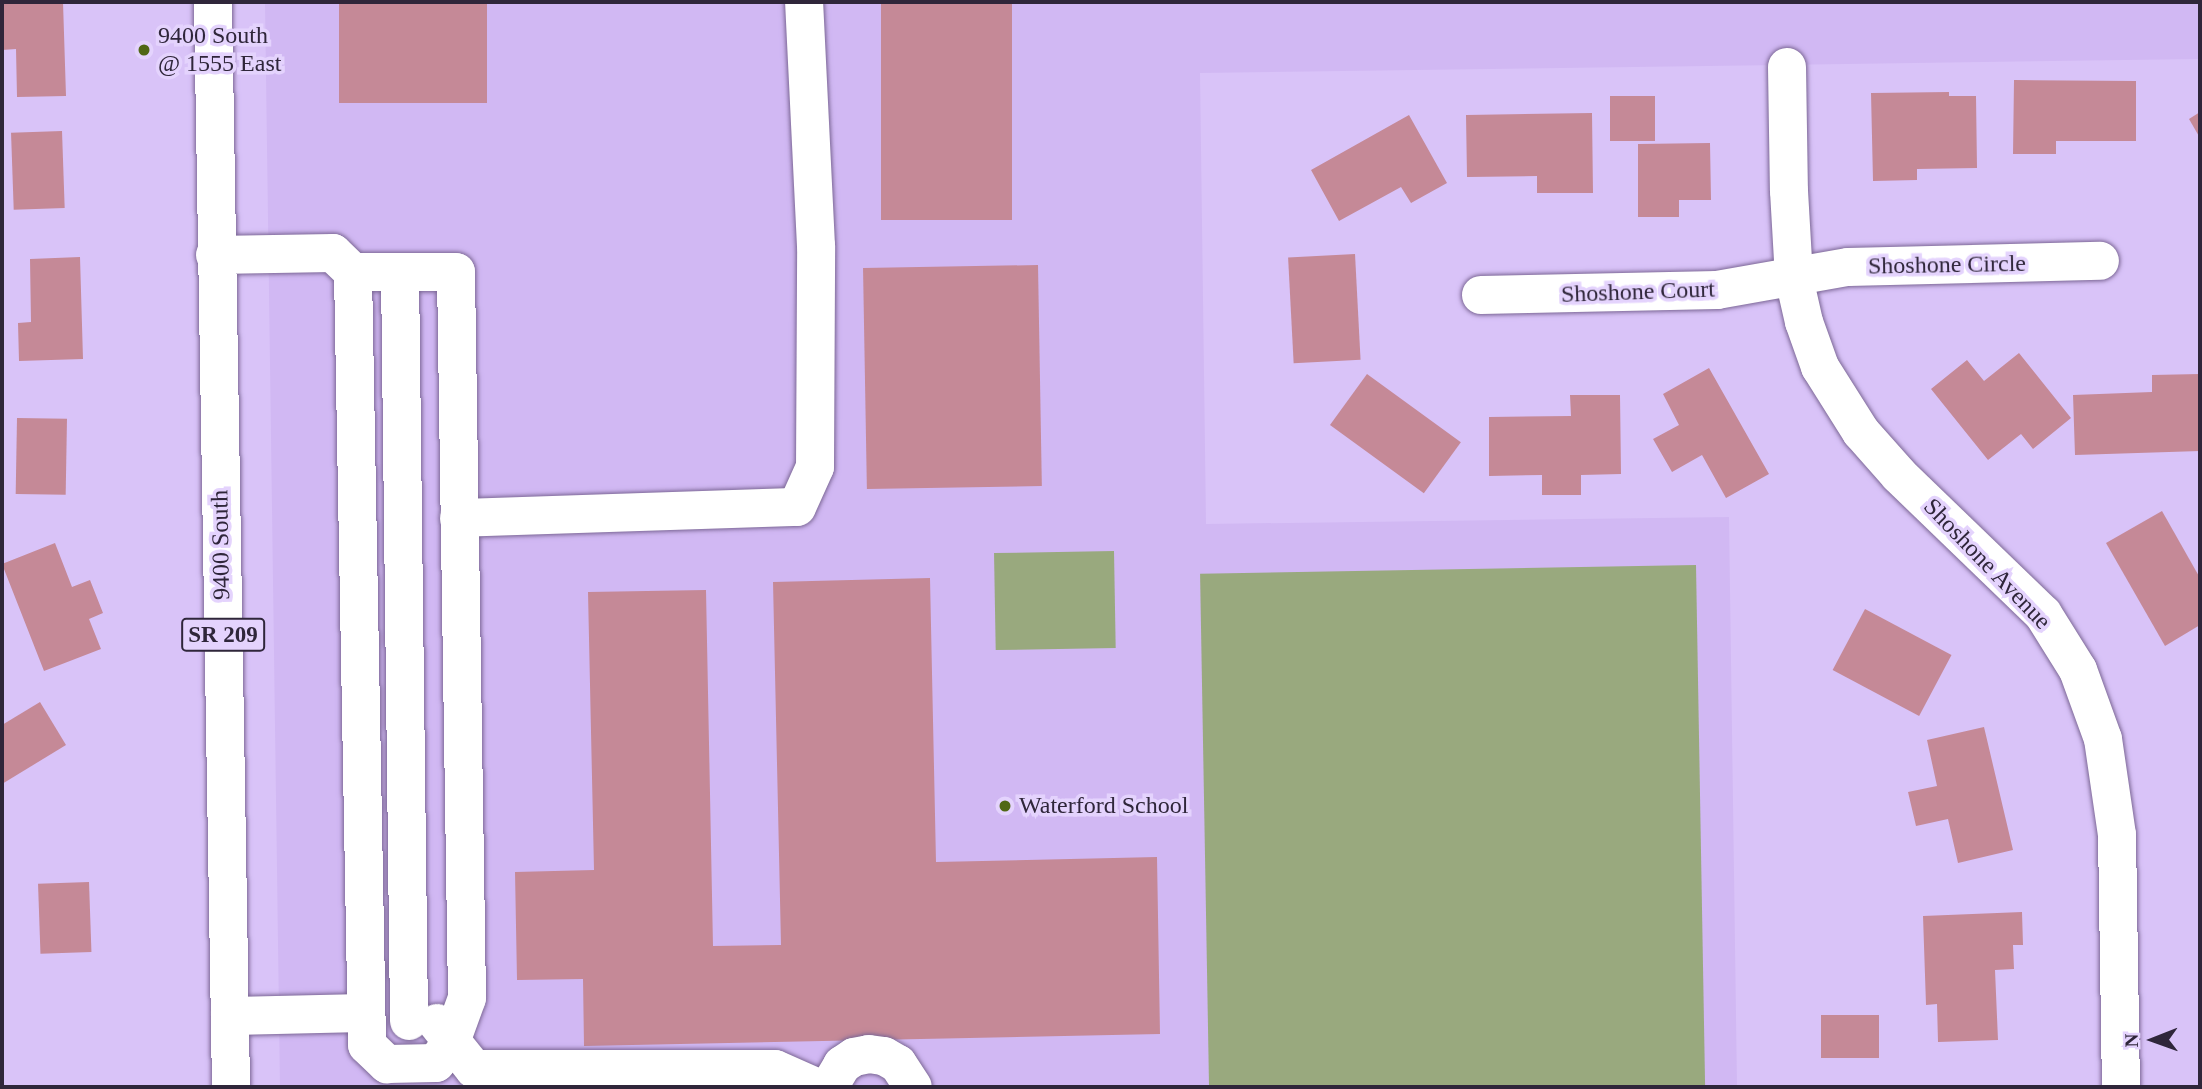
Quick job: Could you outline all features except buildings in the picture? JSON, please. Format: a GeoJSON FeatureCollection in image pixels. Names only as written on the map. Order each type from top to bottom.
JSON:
{"type":"FeatureCollection","features":[{"type":"Feature","properties":{"kind":"street","name":"9400 South"},"geometry":{"type":"LineString","coordinates":[[213,2],[215,255],[231,1087]]}},
{"type":"Feature","properties":{"kind":"street"},"geometry":{"type":"LineString","coordinates":[[459,518],[797,508],[815,467],[817,246],[804,2]]}},
{"type":"Feature","properties":{"kind":"street","name":"Shoshone Avenue"},"geometry":{"type":"LineString","coordinates":[[1787,67],[1789,191],[1794,278],[1804,321],[1820,367],[1861,432],[1899,475],[2043,614],[2078,670],[2103,738],[2118,835],[2122,1087]]}},
{"type":"Feature","properties":{"kind":"street"},"geometry":{"type":"LineString","coordinates":[[215,255],[333,253],[353,272],[456,272],[467,998],[452,1042],[436,1063],[387,1064],[366,1029],[353,272]]}},
{"type":"Feature","properties":{"kind":"street","name":"Shoshone Circle"},"geometry":{"type":"LineString","coordinates":[[1794,278],[1848,267],[2100,261]]}},
{"type":"Feature","properties":{"kind":"street"},"geometry":{"type":"LineString","coordinates":[[400,272],[409,1021]]}},
{"type":"Feature","properties":{"kind":"street","name":"Shoshone Court"},"geometry":{"type":"LineString","coordinates":[[1481,295],[1717,290],[1794,278]]}},
{"type":"Feature","properties":{"kind":"street"},"geometry":{"type":"LineString","coordinates":[[230,1016],[366,1029],[386,1021],[436,1021],[474,1069],[775,1069],[816,1087]]}},
{"type":"Feature","properties":{"kind":"street"},"geometry":{"type":"LineString","coordinates":[[829,1087],[842,1065],[855,1057],[869,1054],[884,1056],[898,1063],[913,1087]]}},
{"type":"Feature","properties":{"kind":"shaded area","name":"Waterford School"},"geometry":{"type":"Polygon","coordinates":[[[265,2],[2200,2],[2200,59],[1200,73],[1206,524],[1729,517],[1737,1087],[280,1087],[265,2]]]}},
{"type":"Feature","properties":{"kind":"green space"},"geometry":{"type":"Polygon","coordinates":[[[1114,551],[1116,648],[996,650],[994,553],[1114,551]]]}},
{"type":"Feature","properties":{"kind":"green space"},"geometry":{"type":"Polygon","coordinates":[[[1696,565],[1705,1087],[1209,1087],[1200,574],[1696,565]]]}},
{"type":"Feature","properties":{"kind":"place","name":"9400 South @ 1555 East"},"geometry":{"type":"Point","coordinates":[144,50]}},
{"type":"Feature","properties":{"kind":"place","name":"Waterford School"},"geometry":{"type":"Point","coordinates":[1005,806]}}]}
